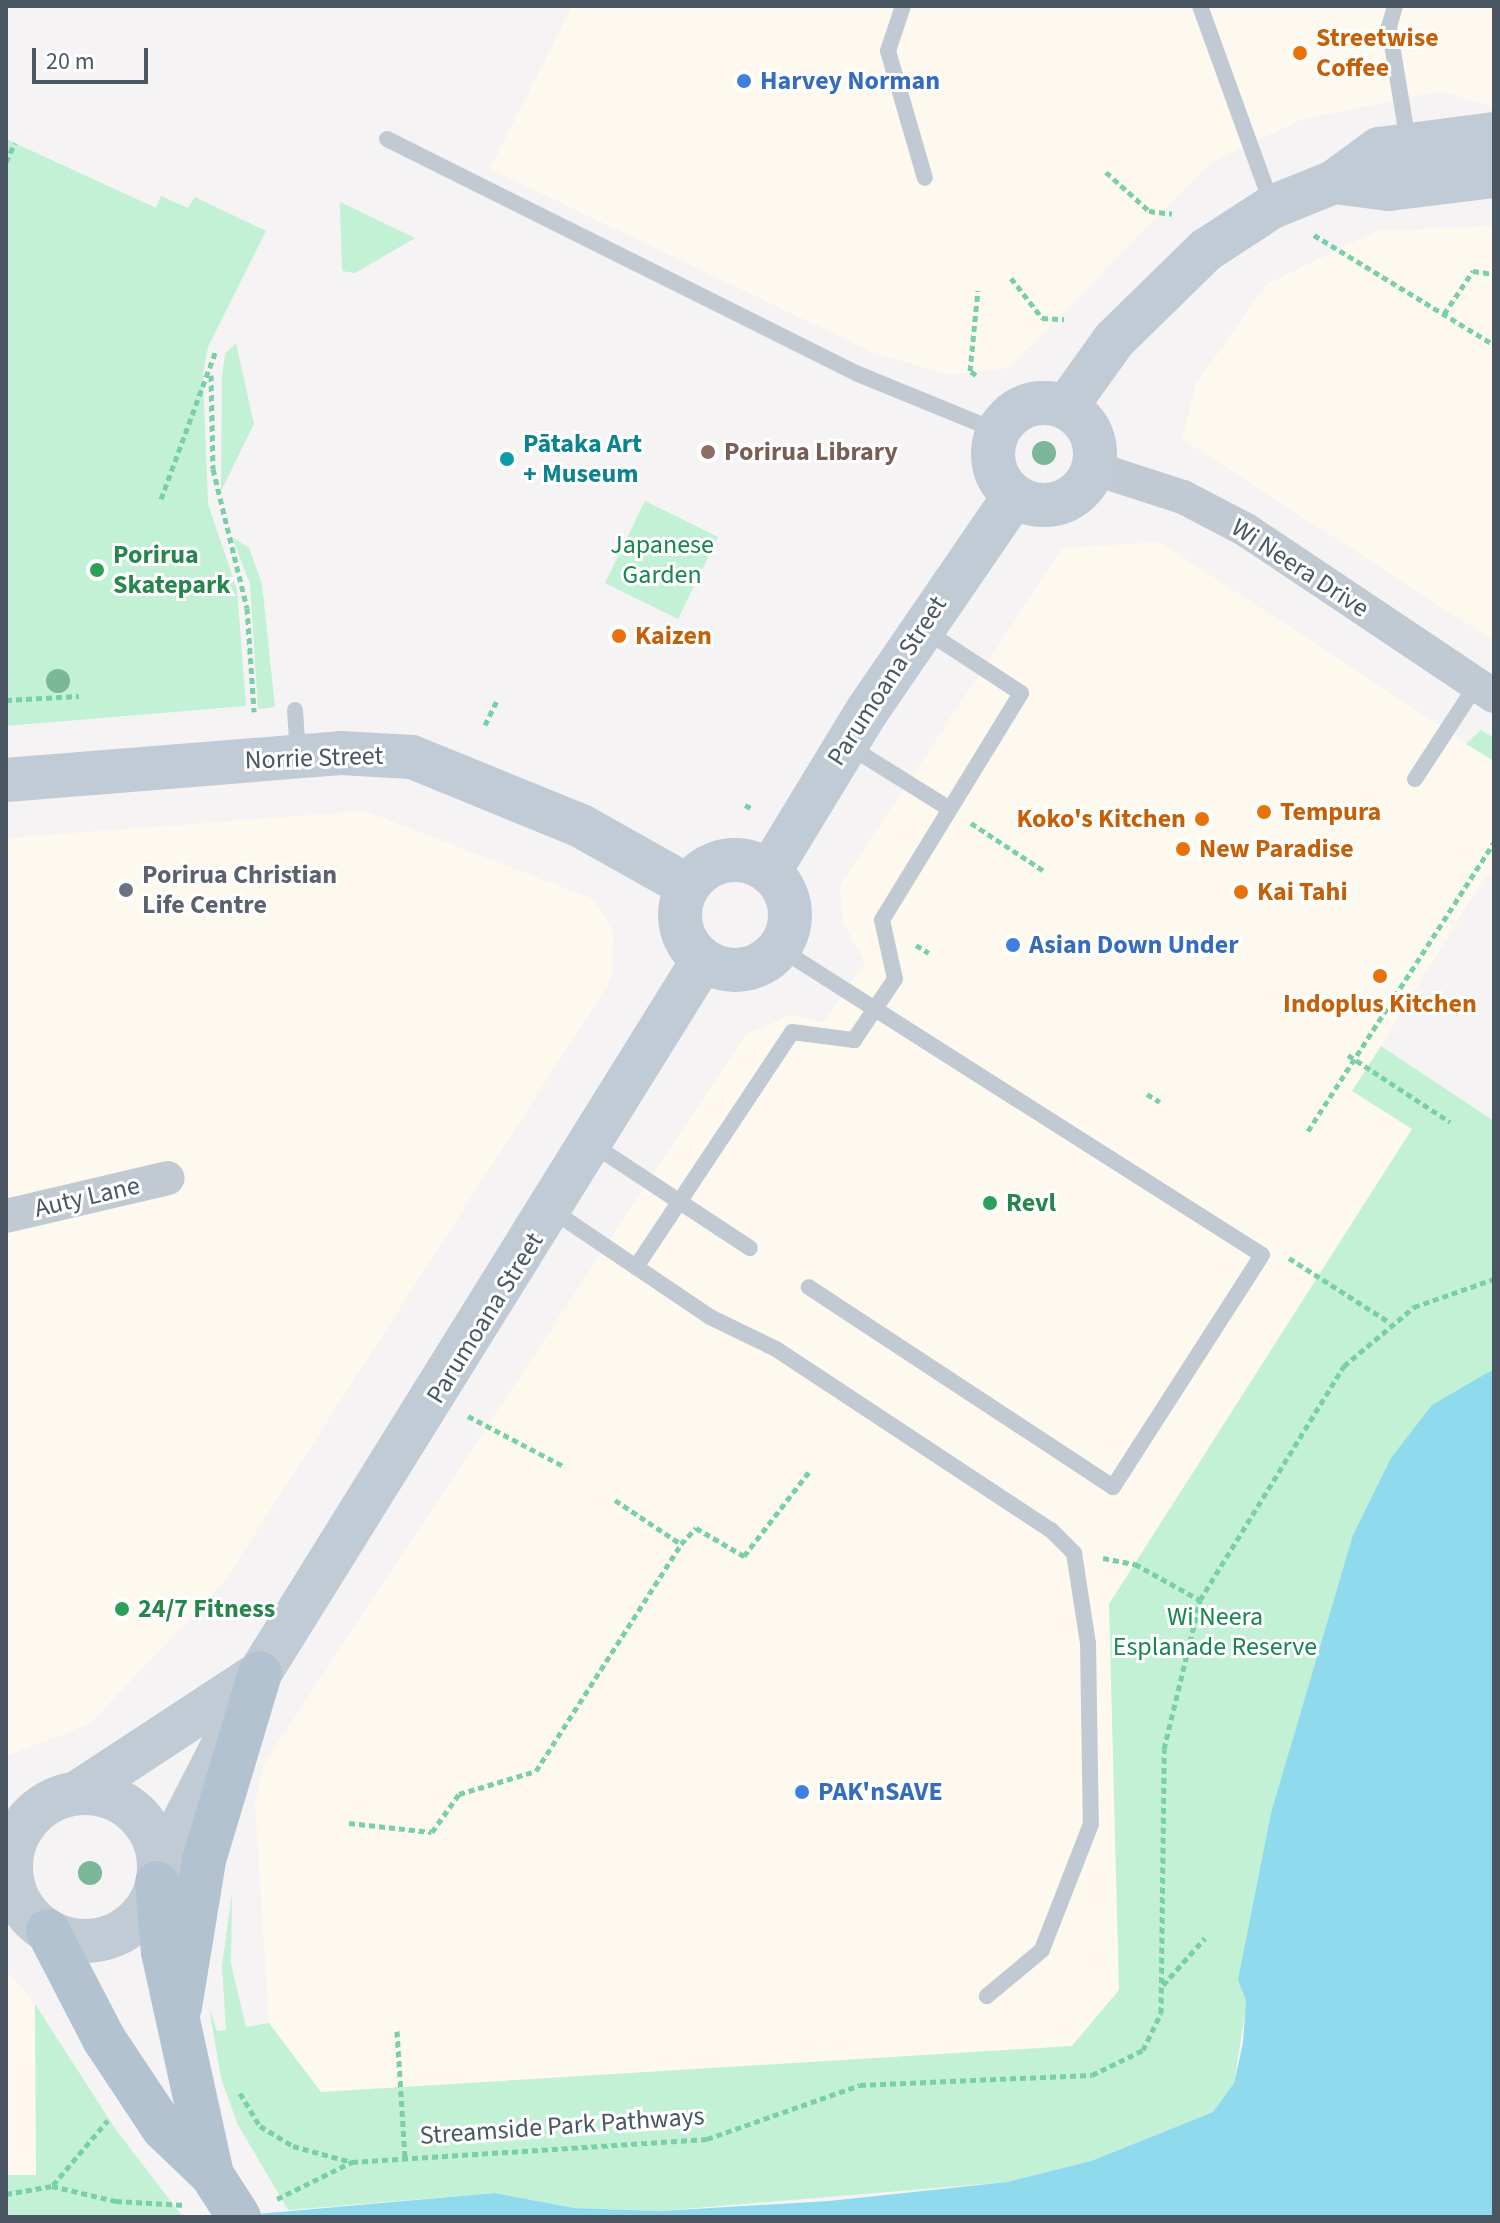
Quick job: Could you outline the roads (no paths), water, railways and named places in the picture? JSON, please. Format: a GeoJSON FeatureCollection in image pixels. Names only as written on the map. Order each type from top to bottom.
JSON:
{"type":"FeatureCollection","features":[{"type":"Feature","properties":{"kind":"main road"},"geometry":{"type":"LineString","coordinates":[[1066,407],[1114,340],[1206,250],[1272,207],[1334,182],[1379,149],[1494,134]]}},
{"type":"Feature","properties":{"kind":"main road"},"geometry":{"type":"LineString","coordinates":[[1334,182],[1389,189],[1494,176]]}},
{"type":"Feature","properties":{"kind":"main road"},"geometry":{"type":"LineString","coordinates":[[1024,406],[1066,407],[1088,429],[1093,468],[1061,502],[1014,496],[993,464],[998,431],[1024,406]]}},
{"type":"Feature","properties":{"kind":"main road","name":"Parumoana Street"},"geometry":{"type":"LineString","coordinates":[[769,872],[845,744],[921,628],[1014,496]]}},
{"type":"Feature","properties":{"kind":"main road","name":"Norrie Street"},"geometry":{"type":"LineString","coordinates":[[6,780],[298,755],[380,753],[444,764],[581,826],[688,886]]}},
{"type":"Feature","properties":{"kind":"main road"},"geometry":{"type":"LineString","coordinates":[[731,860],[769,872],[790,908],[779,948],[743,969],[703,960],[681,926],[688,886],[702,871],[731,860]]}},
{"type":"Feature","properties":{"kind":"main road","name":"Parumoana Street"},"geometry":{"type":"LineString","coordinates":[[158,1877],[260,1673],[553,1211],[703,960]]}},
{"type":"Feature","properties":{"kind":"main road"},"geometry":{"type":"LineString","coordinates":[[180,2007],[204,1860],[260,1673]]}},
{"type":"Feature","properties":{"kind":"main road","name":"Parumoana Street"},"geometry":{"type":"LineString","coordinates":[[41,1806],[260,1673]]}},
{"type":"Feature","properties":{"kind":"main road"},"geometry":{"type":"LineString","coordinates":[[212,2175],[180,2007],[163,1952],[154,1839],[136,1813],[108,1797],[41,1806],[23,1827],[12,1865],[28,1918],[163,2128],[212,2175],[239,2217]]}},
{"type":"Feature","properties":{"kind":"main road"},"geometry":{"type":"LineString","coordinates":[[28,1918],[89,1941],[115,1935],[138,1919],[158,1877]]}},
{"type":"Feature","properties":{"kind":"street","name":"Wi Neera Drive"},"geometry":{"type":"LineString","coordinates":[[1093,468],[1183,497],[1246,530],[1485,690]]}},
{"type":"Feature","properties":{"kind":"street","name":"Auty Lane"},"geometry":{"type":"LineString","coordinates":[[6,1216],[168,1178]]}},
{"type":"Feature","properties":{"kind":"lane"},"geometry":{"type":"LineString","coordinates":[[903,6],[888,51],[925,178]]}},
{"type":"Feature","properties":{"kind":"lane"},"geometry":{"type":"LineString","coordinates":[[1200,6],[1272,207]]}},
{"type":"Feature","properties":{"kind":"lane"},"geometry":{"type":"LineString","coordinates":[[1395,6],[1389,27],[1408,143]]}},
{"type":"Feature","properties":{"kind":"lane"},"geometry":{"type":"LineString","coordinates":[[387,139],[858,374],[998,431]]}},
{"type":"Feature","properties":{"kind":"lane"},"geometry":{"type":"LineString","coordinates":[[636,1267],[792,1032],[854,1040],[895,979],[882,920],[1021,693],[921,628]]}},
{"type":"Feature","properties":{"kind":"lane"},"geometry":{"type":"LineString","coordinates":[[1415,779],[1485,690]]}},
{"type":"Feature","properties":{"kind":"lane"},"geometry":{"type":"LineString","coordinates":[[295,710],[298,755]]}},
{"type":"Feature","properties":{"kind":"lane"},"geometry":{"type":"LineString","coordinates":[[845,744],[950,809]]}},
{"type":"Feature","properties":{"kind":"lane"},"geometry":{"type":"LineString","coordinates":[[779,948],[873,1012],[946,1049],[1262,1255],[1113,1487],[809,1287]]}},
{"type":"Feature","properties":{"kind":"lane"},"geometry":{"type":"LineString","coordinates":[[592,1144],[750,1248]]}},
{"type":"Feature","properties":{"kind":"lane"},"geometry":{"type":"LineString","coordinates":[[553,1211],[710,1317],[776,1349],[1051,1530],[1074,1553],[1088,1643],[1091,1824],[1042,1950],[987,1996]]}},
{"type":"Feature","properties":{"kind":"water"},"geometry":{"type":"Polygon","coordinates":[[[1494,1369],[1494,2217],[223,2217],[495,2193],[574,2208],[661,2211],[829,2201],[1007,2182],[1091,2161],[1213,2112],[1234,2083],[1243,2043],[1246,2000],[1238,1980],[1271,1813],[1353,1535],[1391,1458],[1432,1405],[1494,1369]]]}},
{"type":"Feature","properties":{"kind":"place","name":"Streetwise Coffee"},"geometry":{"type":"Point","coordinates":[1300,53]}},
{"type":"Feature","properties":{"kind":"place","name":"Harvey Norman"},"geometry":{"type":"Point","coordinates":[744,81]}},
{"type":"Feature","properties":{"kind":"place","name":"Porirua Library"},"geometry":{"type":"Point","coordinates":[708,452]}},
{"type":"Feature","properties":{"kind":"place","name":"Pātaka Art + Museum"},"geometry":{"type":"Point","coordinates":[507,459]}},
{"type":"Feature","properties":{"kind":"place","name":"Porirua Skatepark"},"geometry":{"type":"Point","coordinates":[97,570]}},
{"type":"Feature","properties":{"kind":"place","name":"Kaizen"},"geometry":{"type":"Point","coordinates":[619,636]}},
{"type":"Feature","properties":{"kind":"place","name":"Tempura"},"geometry":{"type":"Point","coordinates":[1264,812]}},
{"type":"Feature","properties":{"kind":"place","name":"Koko's Kitchen"},"geometry":{"type":"Point","coordinates":[1202,819]}},
{"type":"Feature","properties":{"kind":"place","name":"New Paradise"},"geometry":{"type":"Point","coordinates":[1183,849]}},
{"type":"Feature","properties":{"kind":"place","name":"Porirua Christian Life Centre"},"geometry":{"type":"Point","coordinates":[126,890]}},
{"type":"Feature","properties":{"kind":"place","name":"Kai Tahi"},"geometry":{"type":"Point","coordinates":[1241,892]}},
{"type":"Feature","properties":{"kind":"place","name":"Asian Down Under"},"geometry":{"type":"Point","coordinates":[1013,945]}},
{"type":"Feature","properties":{"kind":"place","name":"Indoplus Kitchen"},"geometry":{"type":"Point","coordinates":[1380,976]}},
{"type":"Feature","properties":{"kind":"place","name":"Revl"},"geometry":{"type":"Point","coordinates":[990,1203]}},
{"type":"Feature","properties":{"kind":"place","name":"24/7 Fitness"},"geometry":{"type":"Point","coordinates":[122,1609]}},
{"type":"Feature","properties":{"kind":"place","name":"PAK'nSAVE"},"geometry":{"type":"Point","coordinates":[802,1792]}},
{"type":"Feature","properties":{"kind":"park label","name":"Japanese Garden"},"geometry":{"type":"Point","coordinates":[662,560]}},
{"type":"Feature","properties":{"kind":"park label","name":"Wi Neera Esplanade Reserve"},"geometry":{"type":"Point","coordinates":[1215,1632]}}]}
